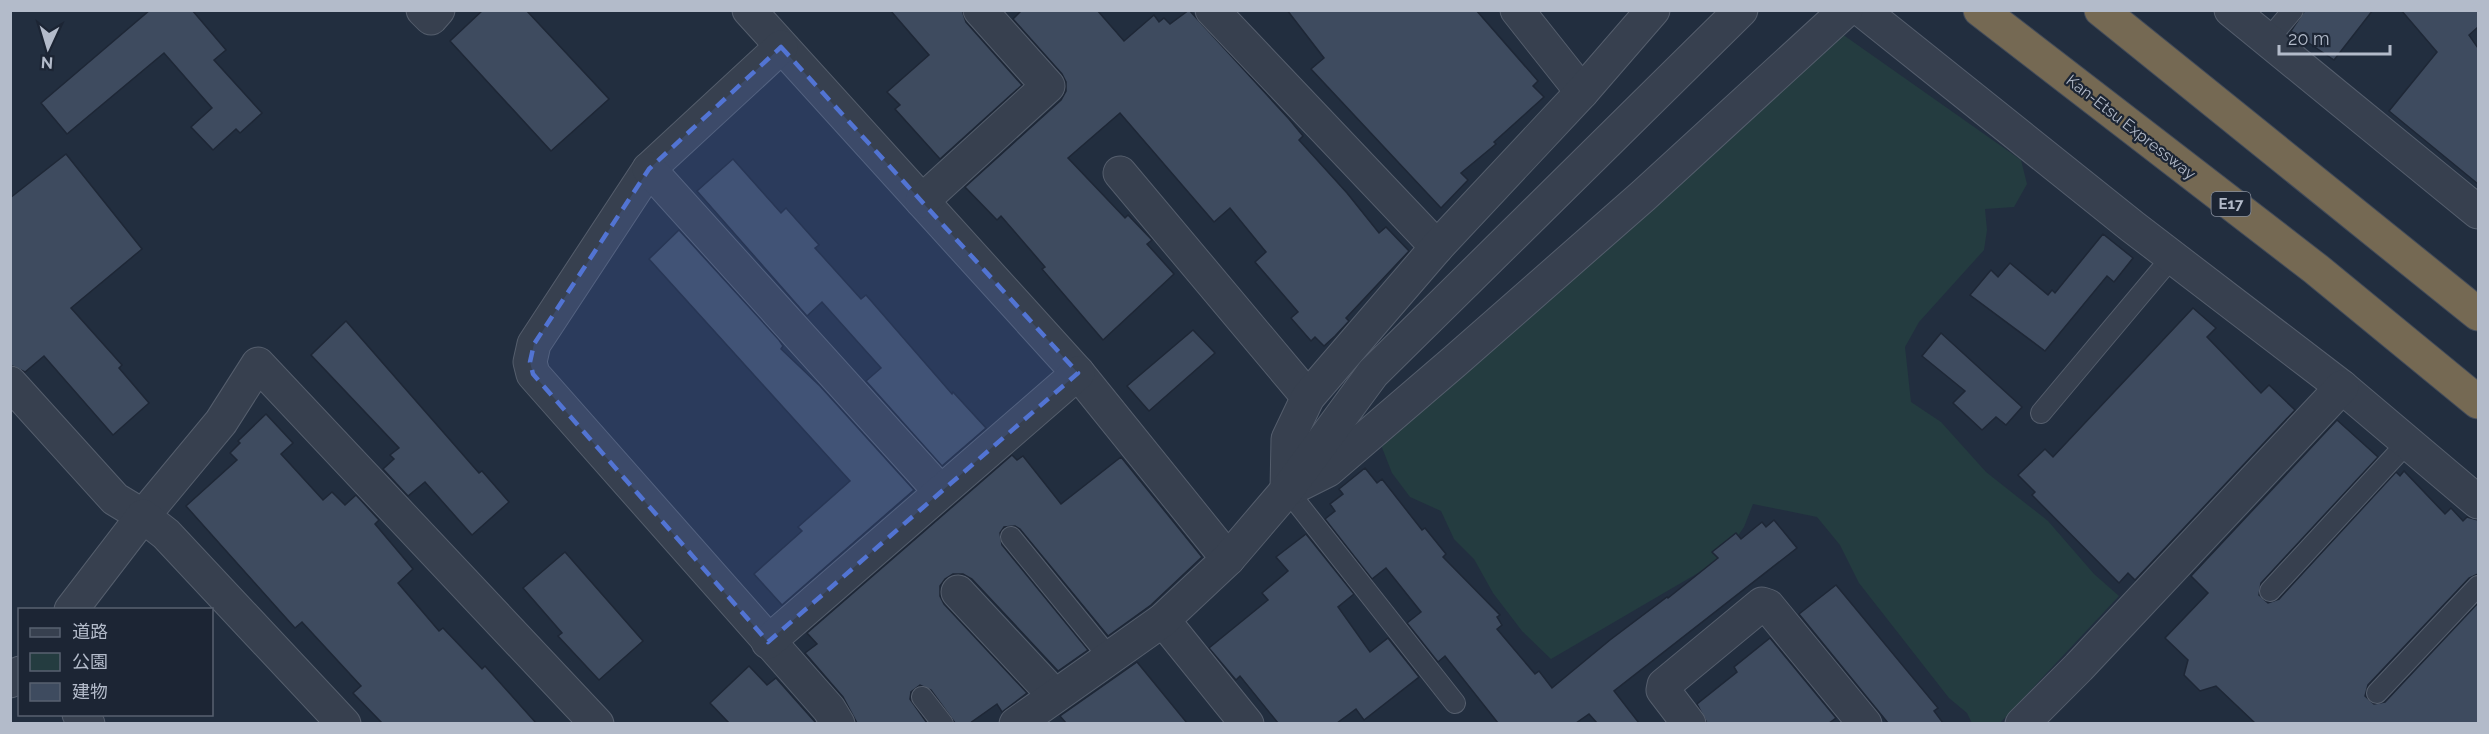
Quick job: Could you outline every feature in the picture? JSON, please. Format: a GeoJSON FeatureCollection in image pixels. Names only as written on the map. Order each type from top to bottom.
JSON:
{"type":"FeatureCollection","features":[{"type":"Feature","properties":{"kind":"highway","name":"Kan-Etsu Expressway"},"geometry":{"type":"LineString","coordinates":[[1980,10],[2316,268],[2478,402]]}},
{"type":"Feature","properties":{"kind":"highway"},"geometry":{"type":"LineString","coordinates":[[2101,10],[2478,314]]}},
{"type":"Feature","properties":{"kind":"street"},"geometry":{"type":"LineString","coordinates":[[423,10],[431,18],[438,10]]}},
{"type":"Feature","properties":{"kind":"street"},"geometry":{"type":"LineString","coordinates":[[749,10],[1078,373],[1228,559]]}},
{"type":"Feature","properties":{"kind":"street"},"geometry":{"type":"LineString","coordinates":[[922,201],[1048,86],[980,10]]}},
{"type":"Feature","properties":{"kind":"street"},"geometry":{"type":"LineString","coordinates":[[1212,10],[1437,247]]}},
{"type":"Feature","properties":{"kind":"street"},"geometry":{"type":"LineString","coordinates":[[1517,10],[1582,92]]}},
{"type":"Feature","properties":{"kind":"street"},"geometry":{"type":"LineString","coordinates":[[1287,490],[1288,439],[1308,397],[1437,247],[1582,92],[1653,10]]}},
{"type":"Feature","properties":{"kind":"street"},"geometry":{"type":"LineString","coordinates":[[1023,722],[1055,696],[1164,620],[1228,559],[1287,490],[1373,373],[1740,10]]}},
{"type":"Feature","properties":{"kind":"street"},"geometry":{"type":"LineString","coordinates":[[1287,490],[1328,470],[1437,377],[1642,196],[1846,10]]}},
{"type":"Feature","properties":{"kind":"street"},"geometry":{"type":"LineString","coordinates":[[1862,10],[2172,257],[2342,387],[2478,502]]}},
{"type":"Feature","properties":{"kind":"street"},"geometry":{"type":"LineString","coordinates":[[2231,10],[2478,212]]}},
{"type":"Feature","properties":{"kind":"street"},"geometry":{"type":"LineString","coordinates":[[781,47],[649,169],[534,344],[530,362],[533,374],[829,709],[838,723]]}},
{"type":"Feature","properties":{"kind":"street"},"geometry":{"type":"LineString","coordinates":[[649,169],[940,491]]}},
{"type":"Feature","properties":{"kind":"street"},"geometry":{"type":"LineString","coordinates":[[1120,173],[1308,397]]}},
{"type":"Feature","properties":{"kind":"street"},"geometry":{"type":"LineString","coordinates":[[72,608],[143,516],[221,422],[258,364],[597,723]]}},
{"type":"Feature","properties":{"kind":"street"},"geometry":{"type":"LineString","coordinates":[[768,642],[1078,373]]}},
{"type":"Feature","properties":{"kind":"street"},"geometry":{"type":"LineString","coordinates":[[10,383],[115,499],[143,516],[166,534],[344,723]]}},
{"type":"Feature","properties":{"kind":"street"},"geometry":{"type":"LineString","coordinates":[[2022,723],[2079,667],[2342,387]]}},
{"type":"Feature","properties":{"kind":"street"},"geometry":{"type":"LineString","coordinates":[[958,591],[1055,696]]}},
{"type":"Feature","properties":{"kind":"street"},"geometry":{"type":"LineString","coordinates":[[1689,723],[1663,690],[1664,685],[1762,604],[1768,606],[1864,723]]}},
{"type":"Feature","properties":{"kind":"street"},"geometry":{"type":"LineString","coordinates":[[1164,620],[1247,723]]}},
{"type":"Feature","properties":{"kind":"lane"},"geometry":{"type":"LineString","coordinates":[[2268,40],[2293,10]]}},
{"type":"Feature","properties":{"kind":"lane"},"geometry":{"type":"LineString","coordinates":[[2041,413],[2172,257]]}},
{"type":"Feature","properties":{"kind":"lane"},"geometry":{"type":"LineString","coordinates":[[2270,591],[2407,442]]}},
{"type":"Feature","properties":{"kind":"lane"},"geometry":{"type":"LineString","coordinates":[[1287,490],[1455,703]]}},
{"type":"Feature","properties":{"kind":"lane"},"geometry":{"type":"LineString","coordinates":[[1011,537],[1109,657]]}},
{"type":"Feature","properties":{"kind":"lane"},"geometry":{"type":"LineString","coordinates":[[2377,693],[2478,586]]}},
{"type":"Feature","properties":{"kind":"lane"},"geometry":{"type":"LineString","coordinates":[[922,698],[942,723]]}},
{"type":"Feature","properties":{"kind":"highlighted area"},"geometry":{"type":"Polygon","coordinates":[[[781,47],[1078,373],[768,642],[533,374],[530,362],[534,344],[649,169],[781,47]]]}},
{"type":"Feature","properties":{"kind":"green space"},"geometry":{"type":"Polygon","coordinates":[[[1842,34],[2021,160],[2027,184],[2014,207],[1985,209],[1987,230],[1984,250],[1919,322],[1905,347],[1911,402],[1941,422],[1986,472],[2048,521],[2094,574],[2119,596],[2000,723],[1972,723],[1967,713],[1949,698],[1859,583],[1840,545],[1817,517],[1753,504],[1744,527],[1722,559],[1551,659],[1522,631],[1493,593],[1474,559],[1454,539],[1441,511],[1410,497],[1392,473],[1381,445],[1842,34]]]}},
{"type":"Feature","properties":{"kind":"building"},"geometry":{"type":"Polygon","coordinates":[[[150,10],[192,10],[226,50],[214,60],[262,113],[240,133],[236,129],[213,150],[191,127],[212,108],[164,53],[67,134],[41,103],[150,10]]]}},
{"type":"Feature","properties":{"kind":"building"},"geometry":{"type":"Polygon","coordinates":[[[483,10],[526,10],[609,99],[551,151],[450,41],[483,10]]]}},
{"type":"Feature","properties":{"kind":"building"},"geometry":{"type":"Polygon","coordinates":[[[890,10],[962,10],[966,22],[1022,85],[940,159],[895,109],[900,105],[887,92],[929,55],[890,10]]]}},
{"type":"Feature","properties":{"kind":"building"},"geometry":{"type":"Polygon","coordinates":[[[1022,10],[1097,10],[1124,41],[1154,15],[1159,22],[1164,18],[1170,24],[1189,10],[1289,119],[1303,136],[1299,140],[1347,193],[1379,233],[1386,227],[1409,251],[1346,318],[1349,321],[1335,336],[1324,346],[1315,337],[1311,341],[1291,318],[1298,312],[1255,262],[1266,252],[1230,208],[1214,222],[1120,113],[1068,158],[1125,218],[1128,215],[1152,240],[1147,244],[1174,274],[1103,340],[1042,269],[1045,267],[1001,216],[997,220],[965,187],[1061,100],[1066,91],[1066,82],[1062,74],[1013,19],[1022,10]]]}},
{"type":"Feature","properties":{"kind":"building"},"geometry":{"type":"Polygon","coordinates":[[[1287,10],[1476,10],[1538,81],[1533,86],[1544,97],[1494,142],[1496,144],[1461,173],[1468,180],[1441,208],[1311,69],[1324,58],[1287,10]]]}},
{"type":"Feature","properties":{"kind":"building"},"geometry":{"type":"Polygon","coordinates":[[[2305,10],[2373,10],[2334,60],[2291,31],[2305,10]]]}},
{"type":"Feature","properties":{"kind":"building"},"geometry":{"type":"Polygon","coordinates":[[[2401,10],[2478,10],[2478,27],[2469,35],[2478,48],[2478,184],[2389,111],[2437,52],[2401,10]]]}},
{"type":"Feature","properties":{"kind":"building"},"geometry":{"type":"Polygon","coordinates":[[[66,154],[142,249],[71,308],[122,365],[119,368],[149,403],[113,435],[44,356],[25,372],[10,365],[10,198],[66,154]]]}},
{"type":"Feature","properties":{"kind":"building"},"geometry":{"type":"Polygon","coordinates":[[[733,159],[781,213],[786,208],[819,245],[815,248],[861,299],[866,295],[952,394],[953,392],[986,428],[942,466],[866,381],[881,368],[822,302],[807,316],[697,191],[733,159]]]}},
{"type":"Feature","properties":{"kind":"building"},"geometry":{"type":"Polygon","coordinates":[[[679,230],[779,340],[783,346],[781,349],[820,386],[914,490],[782,605],[754,574],[802,531],[798,527],[850,481],[649,259],[679,230]]]}},
{"type":"Feature","properties":{"kind":"building"},"geometry":{"type":"Polygon","coordinates":[[[2103,234],[2133,258],[2114,282],[2107,276],[2045,351],[1970,295],[1991,270],[1998,277],[2010,263],[2048,295],[2052,290],[2055,293],[2103,234]]]}},
{"type":"Feature","properties":{"kind":"building"},"geometry":{"type":"Polygon","coordinates":[[[2193,308],[2216,328],[2207,337],[2261,393],[2269,385],[2295,410],[2135,580],[2128,573],[2119,583],[2032,495],[2035,492],[2018,475],[2045,449],[2053,457],[2193,308]]]}},
{"type":"Feature","properties":{"kind":"building"},"geometry":{"type":"Polygon","coordinates":[[[346,321],[479,473],[482,471],[509,502],[472,535],[425,482],[408,496],[383,469],[394,459],[390,455],[399,448],[311,355],[346,321]]]}},
{"type":"Feature","properties":{"kind":"building"},"geometry":{"type":"Polygon","coordinates":[[[1193,330],[1215,353],[1149,411],[1127,386],[1193,330]]]}},
{"type":"Feature","properties":{"kind":"building"},"geometry":{"type":"Polygon","coordinates":[[[1941,333],[2022,407],[2006,425],[1996,417],[1982,430],[1953,403],[1965,391],[1922,356],[1941,333]]]}},
{"type":"Feature","properties":{"kind":"building"},"geometry":{"type":"Polygon","coordinates":[[[266,414],[293,443],[281,454],[323,500],[332,492],[345,505],[356,495],[379,520],[375,524],[413,569],[398,583],[439,631],[443,628],[482,669],[485,666],[536,723],[382,723],[353,693],[361,686],[302,622],[295,628],[186,506],[237,460],[230,453],[240,443],[238,441],[266,414]]]}},
{"type":"Feature","properties":{"kind":"building"},"geometry":{"type":"Polygon","coordinates":[[[2337,420],[2378,457],[2261,583],[2259,595],[2268,603],[2279,599],[2396,472],[2400,476],[2404,471],[2445,514],[2451,508],[2463,521],[2467,517],[2478,520],[2478,574],[2469,578],[2368,685],[2365,696],[2374,704],[2385,702],[2478,603],[2478,723],[2255,723],[2216,686],[2200,691],[2184,675],[2188,660],[2165,638],[2208,593],[2191,576],[2337,420]]]}},
{"type":"Feature","properties":{"kind":"building"},"geometry":{"type":"Polygon","coordinates":[[[1012,455],[1017,460],[1023,456],[1061,504],[1121,457],[1202,557],[1151,605],[1108,636],[1020,529],[1015,526],[1004,527],[1000,533],[1002,545],[1088,650],[1058,671],[972,579],[963,574],[953,574],[940,586],[940,596],[944,604],[1027,693],[1002,712],[997,704],[970,723],[955,723],[931,690],[920,685],[911,692],[910,699],[927,723],[857,723],[843,697],[805,653],[817,644],[807,633],[1012,455]]]}},
{"type":"Feature","properties":{"kind":"building"},"geometry":{"type":"Polygon","coordinates":[[[1365,468],[1377,483],[1382,479],[1422,530],[1425,528],[1446,554],[1443,557],[1500,615],[1497,617],[1502,625],[1497,629],[1535,674],[1539,671],[1552,688],[1610,640],[1718,558],[1712,552],[1736,533],[1741,539],[1762,522],[1766,527],[1774,520],[1797,548],[1614,691],[1639,723],[1597,723],[1589,714],[1576,723],[1498,723],[1445,656],[1438,662],[1407,623],[1421,612],[1386,568],[1372,579],[1325,519],[1335,511],[1330,504],[1343,494],[1339,489],[1365,468]]]}},
{"type":"Feature","properties":{"kind":"building"},"geometry":{"type":"Polygon","coordinates":[[[1306,534],[1354,594],[1338,607],[1370,652],[1388,638],[1419,677],[1364,720],[1356,709],[1337,723],[1278,723],[1240,676],[1236,680],[1209,648],[1268,600],[1262,593],[1288,571],[1276,557],[1306,534]]]}},
{"type":"Feature","properties":{"kind":"building"},"geometry":{"type":"Polygon","coordinates":[[[565,552],[643,641],[599,680],[558,636],[562,633],[523,588],[565,552]]]}},
{"type":"Feature","properties":{"kind":"building"},"geometry":{"type":"Polygon","coordinates":[[[1836,585],[1938,708],[1934,711],[1943,723],[1888,723],[1799,614],[1836,585]]]}},
{"type":"Feature","properties":{"kind":"building"},"geometry":{"type":"Polygon","coordinates":[[[1770,638],[1836,718],[1829,723],[1707,723],[1697,704],[1737,672],[1734,667],[1770,638]]]}},
{"type":"Feature","properties":{"kind":"building"},"geometry":{"type":"Polygon","coordinates":[[[1137,662],[1187,723],[1066,723],[1060,716],[1137,662]]]}},
{"type":"Feature","properties":{"kind":"building"},"geometry":{"type":"Polygon","coordinates":[[[749,666],[767,685],[776,678],[816,723],[729,723],[710,703],[749,666]]]}}]}
